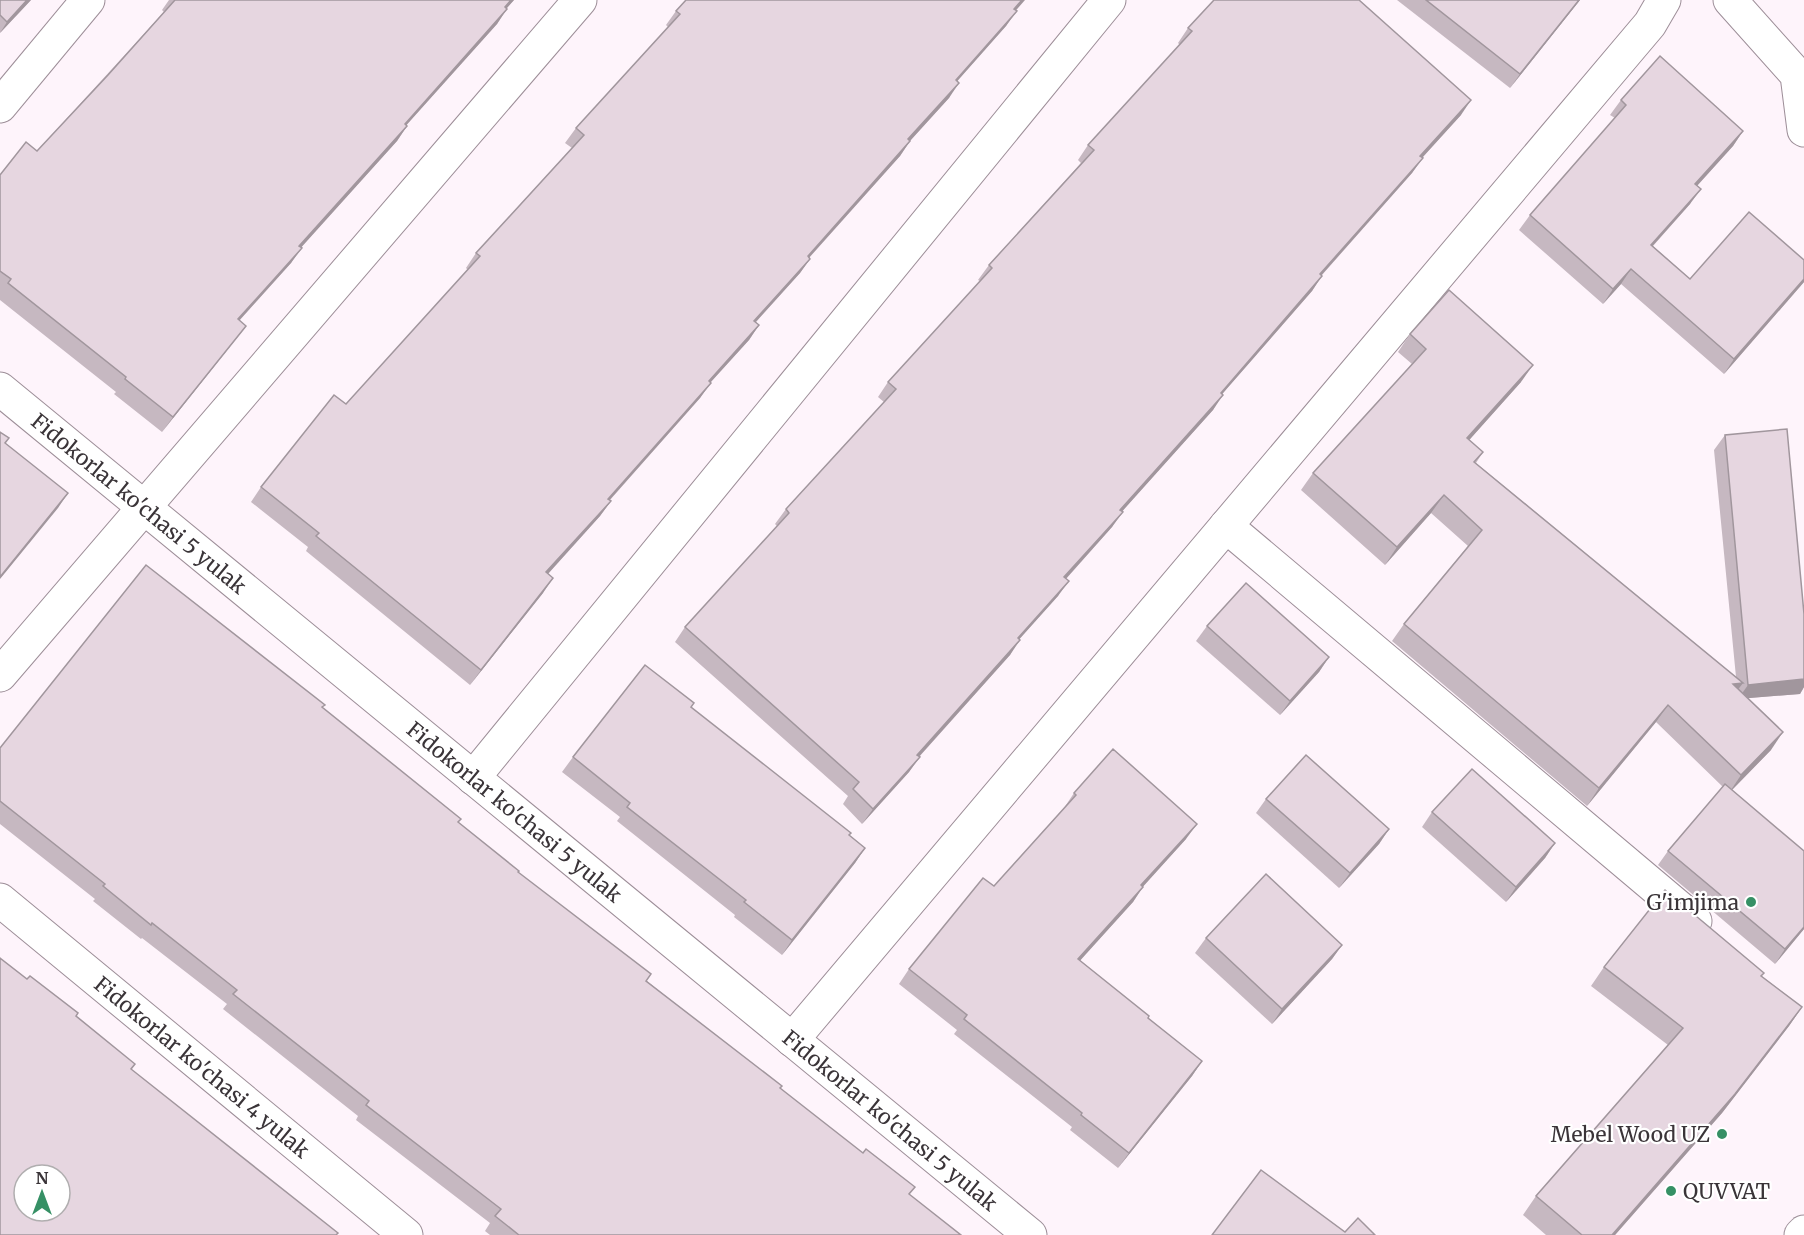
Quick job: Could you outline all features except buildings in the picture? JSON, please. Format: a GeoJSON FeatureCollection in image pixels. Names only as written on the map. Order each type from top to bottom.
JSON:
{"type":"FeatureCollection","features":[{"type":"Feature","properties":{"kind":"street"},"geometry":{"type":"LineString","coordinates":[[0,106],[88,0]]}},
{"type":"Feature","properties":{"kind":"street"},"geometry":{"type":"LineString","coordinates":[[0,675],[580,0]]}},
{"type":"Feature","properties":{"kind":"street"},"geometry":{"type":"LineString","coordinates":[[473,778],[1109,0]]}},
{"type":"Feature","properties":{"kind":"street"},"geometry":{"type":"LineString","coordinates":[[792,1040],[1650,24],[1664,0]]}},
{"type":"Feature","properties":{"kind":"street"},"geometry":{"type":"LineString","coordinates":[[1730,0],[1797,75],[1804,130]]}},
{"type":"Feature","properties":{"kind":"street","name":"Fidokorlar ko'chasi 5 yulak"},"geometry":{"type":"LineString","coordinates":[[0,389],[1030,1235]]}},
{"type":"Feature","properties":{"kind":"street"},"geometry":{"type":"LineString","coordinates":[[1226,526],[1722,944]]}},
{"type":"Feature","properties":{"kind":"street","name":"Fidokorlar ko'chasi 4 yulak"},"geometry":{"type":"LineString","coordinates":[[0,900],[406,1235]]}},
{"type":"Feature","properties":{"kind":"street"},"geometry":{"type":"LineString","coordinates":[[1801,1235],[1804,1232]]}},
{"type":"Feature","properties":{"kind":"place","name":"G'imjima"},"geometry":{"type":"Point","coordinates":[1751,902]}},
{"type":"Feature","properties":{"kind":"place","name":"Mebel Wood UZ"},"geometry":{"type":"Point","coordinates":[1722,1134]}},
{"type":"Feature","properties":{"kind":"place","name":"QUVVAT"},"geometry":{"type":"Point","coordinates":[1671,1191]}}]}
